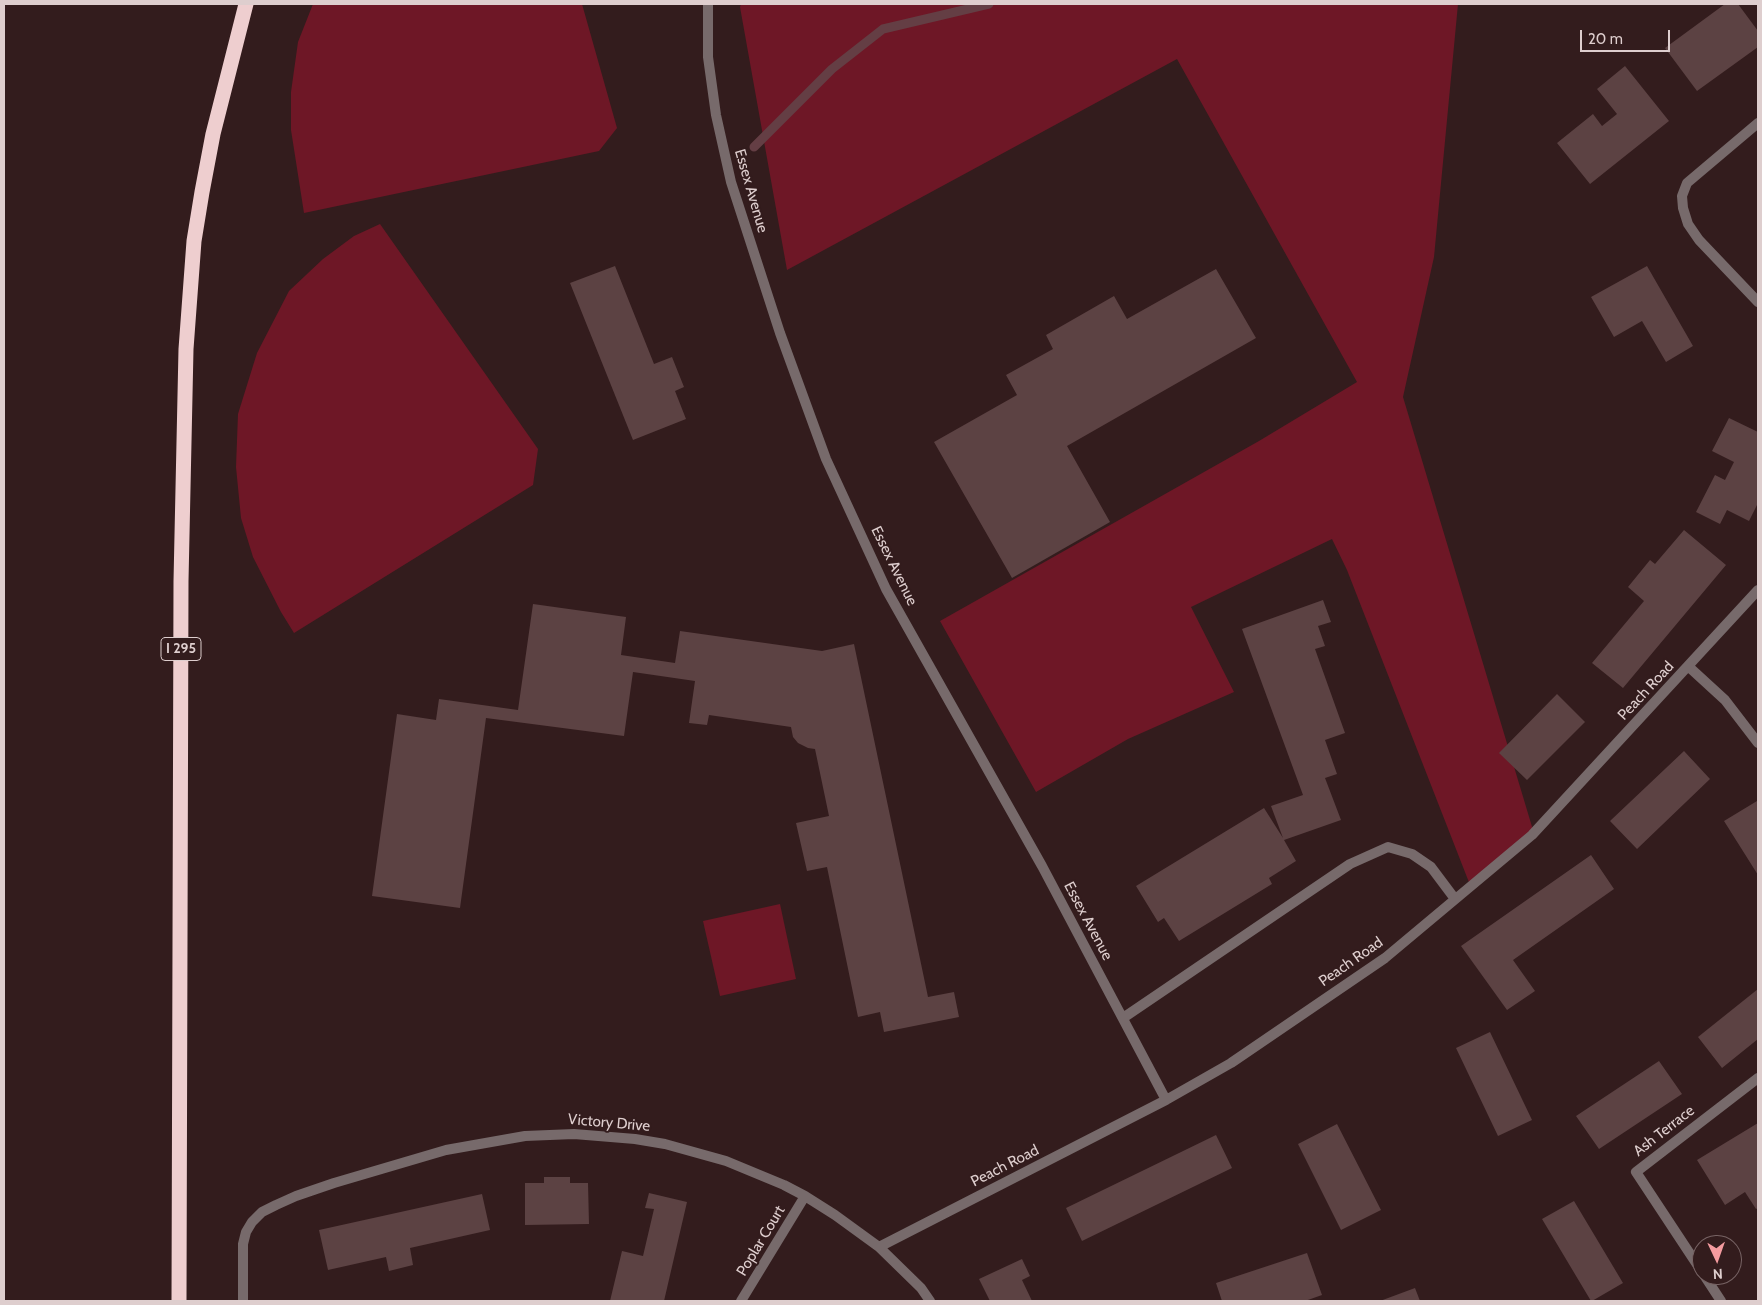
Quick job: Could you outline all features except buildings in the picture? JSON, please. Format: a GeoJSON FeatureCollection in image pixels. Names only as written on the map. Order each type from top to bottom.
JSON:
{"type":"FeatureCollection","features":[{"type":"Feature","properties":{"kind":"highway","name":"I 295"},"geometry":{"type":"LineString","coordinates":[[179,1301],[181,581],[186,349],[194,241],[202,192],[213,134],[246,4]]}},
{"type":"Feature","properties":{"kind":"street","name":"Essex Avenue"},"geometry":{"type":"LineString","coordinates":[[708,4],[708,57],[716,116],[731,182],[780,333],[826,459],[886,589],[1037,858],[1166,1100]]}},
{"type":"Feature","properties":{"kind":"street"},"geometry":{"type":"LineString","coordinates":[[1758,123],[1687,182],[1682,196],[1683,208],[1688,224],[1699,240],[1758,302]]}},
{"type":"Feature","properties":{"kind":"street","name":"Peach Road"},"geometry":{"type":"LineString","coordinates":[[878,1247],[1166,1100],[1231,1063],[1385,958],[1532,835],[1758,590]]}},
{"type":"Feature","properties":{"kind":"street"},"geometry":{"type":"LineString","coordinates":[[1689,666],[1725,700],[1758,743]]}},
{"type":"Feature","properties":{"kind":"street"},"geometry":{"type":"LineString","coordinates":[[1123,1018],[1350,864],[1388,847],[1412,854],[1431,867],[1455,899]]}},
{"type":"Feature","properties":{"kind":"street","name":"Ash Terrace"},"geometry":{"type":"LineString","coordinates":[[1692,1257],[1636,1172],[1758,1078]]}},
{"type":"Feature","properties":{"kind":"street","name":"Victory Drive"},"geometry":{"type":"LineString","coordinates":[[244,1301],[244,1244],[246,1232],[252,1222],[262,1212],[296,1196],[391,1165],[472,1145],[548,1134],[635,1139],[664,1144],[726,1161],[764,1176],[805,1196],[851,1226],[878,1247],[920,1288],[930,1301]]}},
{"type":"Feature","properties":{"kind":"street","name":"Poplar Court"},"geometry":{"type":"LineString","coordinates":[[742,1301],[805,1196]]}},
{"type":"Feature","properties":{"kind":"street"},"geometry":{"type":"LineString","coordinates":[[1711,1285],[1721,1301]]}},
{"type":"Feature","properties":{"kind":"shaded area"},"geometry":{"type":"Polygon","coordinates":[[[313,4],[582,4],[617,128],[599,151],[304,213],[291,130],[291,92],[298,42],[313,4]]]}},
{"type":"Feature","properties":{"kind":"shaded area"},"geometry":{"type":"Polygon","coordinates":[[[741,4],[1458,4],[1434,257],[1403,397],[1533,830],[1472,890],[1347,570],[1332,539],[1191,607],[1234,692],[1128,739],[1036,792],[940,621],[1259,441],[1357,382],[1177,59],[787,270],[741,4]]]}},
{"type":"Feature","properties":{"kind":"shaded area"},"geometry":{"type":"Polygon","coordinates":[[[380,224],[538,449],[533,485],[294,633],[253,557],[241,518],[236,467],[238,414],[257,353],[289,291],[323,259],[354,236],[380,224]]]}},
{"type":"Feature","properties":{"kind":"shaded area"},"geometry":{"type":"Polygon","coordinates":[[[780,904],[796,979],[720,996],[703,921],[780,904]]]}},
{"type":"Feature","properties":{"kind":"waterway"},"geometry":{"type":"LineString","coordinates":[[754,147],[832,69],[883,29],[989,4]]}}]}
